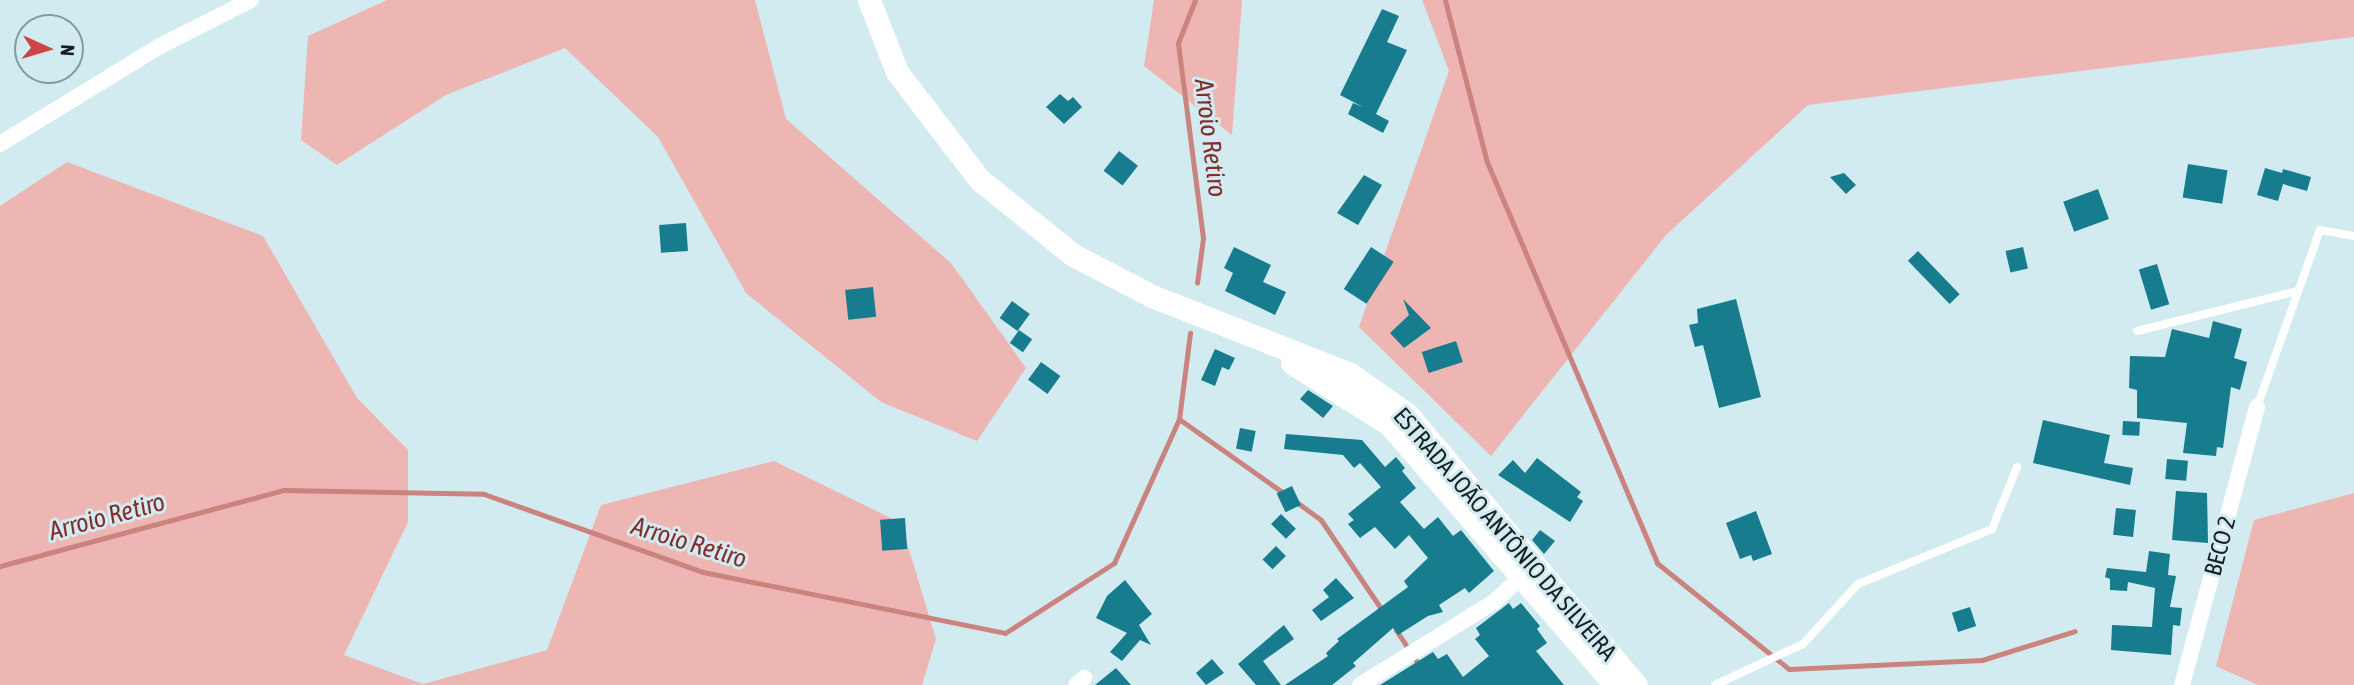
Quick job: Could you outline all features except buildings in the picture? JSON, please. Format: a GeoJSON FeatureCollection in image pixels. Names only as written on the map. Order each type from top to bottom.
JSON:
{"type":"FeatureCollection","features":[{"type":"Feature","properties":{"kind":"main road","name":"ESTRADA JOÃO ANTÔNIO DA SILVEIRA"},"geometry":{"type":"LineString","coordinates":[[869,0],[897,72],[980,180],[1073,255],[1152,296],[1254,338],[1389,424],[1636,685]]}},
{"type":"Feature","properties":{"kind":"main road","name":"ESTRADA JOÃO ANTÔNIO DA SILVEIRA"},"geometry":{"type":"LineString","coordinates":[[1527,572],[1615,685]]}},
{"type":"Feature","properties":{"kind":"street"},"geometry":{"type":"LineString","coordinates":[[0,144],[158,47],[251,0]]}},
{"type":"Feature","properties":{"kind":"street","name":"BECO 2"},"geometry":{"type":"LineString","coordinates":[[2182,685],[2257,407]]}},
{"type":"Feature","properties":{"kind":"street"},"geometry":{"type":"LineString","coordinates":[[1360,685],[1494,602],[1527,572]]}},
{"type":"Feature","properties":{"kind":"lane"},"geometry":{"type":"LineString","coordinates":[[2257,407],[2320,230],[2354,236]]}},
{"type":"Feature","properties":{"kind":"lane"},"geometry":{"type":"LineString","coordinates":[[2137,331],[2298,292]]}},
{"type":"Feature","properties":{"kind":"lane"},"geometry":{"type":"LineString","coordinates":[[1715,685],[1803,643],[1858,584],[1992,529],[2017,467]]}},
{"type":"Feature","properties":{"kind":"shaded area"},"geometry":{"type":"Polygon","coordinates":[[[387,0],[755,0],[786,119],[951,263],[1026,368],[977,441],[881,402],[746,293],[658,137],[565,48],[446,95],[337,165],[301,140],[308,36],[387,0]]]}},
{"type":"Feature","properties":{"kind":"shaded area"},"geometry":{"type":"Polygon","coordinates":[[[1154,0],[1242,0],[1232,135],[1144,66],[1154,0]]]}},
{"type":"Feature","properties":{"kind":"shaded area"},"geometry":{"type":"Polygon","coordinates":[[[1422,0],[2354,0],[2354,37],[1808,105],[1666,235],[1491,456],[1359,327],[1449,71],[1422,0]]]}},
{"type":"Feature","properties":{"kind":"shaded area"},"geometry":{"type":"Polygon","coordinates":[[[67,162],[263,236],[357,398],[408,450],[408,522],[344,655],[423,684],[547,650],[601,505],[774,461],[901,523],[936,639],[922,685],[0,685],[0,206],[67,162]]]}},
{"type":"Feature","properties":{"kind":"shaded area"},"geometry":{"type":"Polygon","coordinates":[[[2354,493],[2354,685],[2258,685],[2216,666],[2254,520],[2354,493]]]}},
{"type":"Feature","properties":{"kind":"waterway","name":"Arroio Retiro"},"geometry":{"type":"LineString","coordinates":[[1195,0],[1178,43],[1203,238],[1197,283]]}},
{"type":"Feature","properties":{"kind":"waterway"},"geometry":{"type":"LineString","coordinates":[[1445,0],[1487,162],[1657,563],[1789,669],[1982,660],[2075,631]]}},
{"type":"Feature","properties":{"kind":"waterway","name":"Arroio Retiro"},"geometry":{"type":"LineString","coordinates":[[0,566],[283,490],[484,494],[703,572],[1005,633],[1114,563],[1179,419],[1190,333]]}},
{"type":"Feature","properties":{"kind":"waterway"},"geometry":{"type":"LineString","coordinates":[[1179,419],[1285,494]]}},
{"type":"Feature","properties":{"kind":"waterway"},"geometry":{"type":"LineString","coordinates":[[1295,501],[1321,520],[1384,613]]}},
{"type":"Feature","properties":{"kind":"waterway"},"geometry":{"type":"LineString","coordinates":[[1396,630],[1421,668]]}}]}
